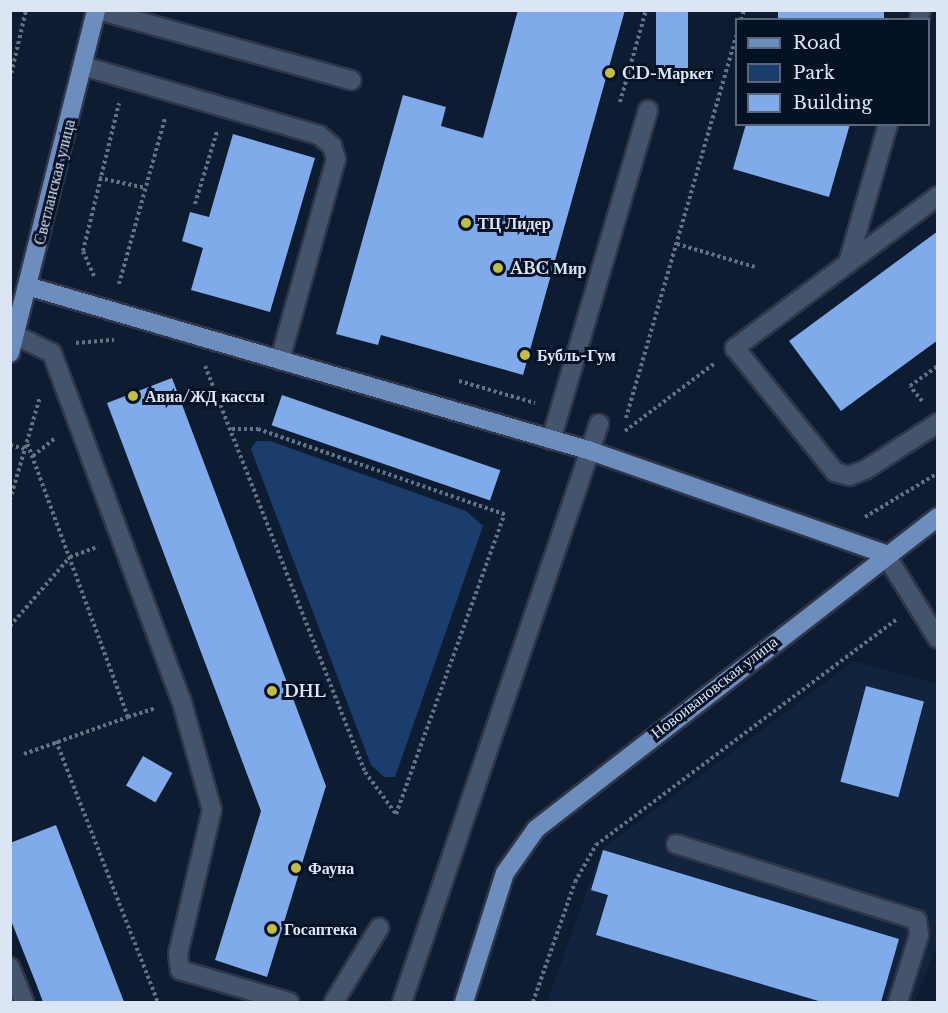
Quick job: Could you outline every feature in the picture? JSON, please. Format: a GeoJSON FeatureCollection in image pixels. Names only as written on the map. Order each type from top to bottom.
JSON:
{"type":"FeatureCollection","features":[{"type":"Feature","properties":{"kind":"main road","name":"Светланская улица"},"geometry":{"type":"LineString","coordinates":[[10,353],[21,291],[97,10]]}},
{"type":"Feature","properties":{"kind":"main road"},"geometry":{"type":"LineString","coordinates":[[21,291],[117,311],[588,450],[885,554]]}},
{"type":"Feature","properties":{"kind":"main road","name":"Новоивановская улица"},"geometry":{"type":"LineString","coordinates":[[464,1002],[505,873],[536,829],[885,554],[938,517]]}},
{"type":"Feature","properties":{"kind":"lane"},"geometry":{"type":"LineString","coordinates":[[97,10],[351,80]]}},
{"type":"Feature","properties":{"kind":"lane"},"geometry":{"type":"LineString","coordinates":[[83,66],[319,135],[336,159],[280,360]]}},
{"type":"Feature","properties":{"kind":"lane"},"geometry":{"type":"LineString","coordinates":[[551,440],[648,110]]}},
{"type":"Feature","properties":{"kind":"lane"},"geometry":{"type":"LineString","coordinates":[[848,262],[887,126]]}},
{"type":"Feature","properties":{"kind":"lane"},"geometry":{"type":"LineString","coordinates":[[938,196],[735,348],[835,472],[849,476],[865,470],[938,423]]}},
{"type":"Feature","properties":{"kind":"lane"},"geometry":{"type":"LineString","coordinates":[[15,335],[52,353],[181,699],[212,810],[178,954],[180,970],[289,1002]]}},
{"type":"Feature","properties":{"kind":"lane"},"geometry":{"type":"LineString","coordinates":[[402,1002],[588,450],[599,424]]}},
{"type":"Feature","properties":{"kind":"lane"},"geometry":{"type":"LineString","coordinates":[[885,554],[938,639]]}},
{"type":"Feature","properties":{"kind":"lane"},"geometry":{"type":"LineString","coordinates":[[676,844],[917,920],[919,935],[898,1002]]}},
{"type":"Feature","properties":{"kind":"lane"},"geometry":{"type":"LineString","coordinates":[[334,1002],[380,928]]}},
{"type":"Feature","properties":{"kind":"lane"},"geometry":{"type":"LineString","coordinates":[[10,967],[24,1002]]}},
{"type":"Feature","properties":{"kind":"path"},"geometry":{"type":"LineString","coordinates":[[10,79],[26,10]]}},
{"type":"Feature","properties":{"kind":"path"},"geometry":{"type":"LineString","coordinates":[[735,40],[622,433],[735,348]]}},
{"type":"Feature","properties":{"kind":"path"},"geometry":{"type":"LineString","coordinates":[[98,279],[87,269],[83,251],[125,78]]}},
{"type":"Feature","properties":{"kind":"path"},"geometry":{"type":"LineString","coordinates":[[114,343],[119,285],[172,92]]}},
{"type":"Feature","properties":{"kind":"path"},"geometry":{"type":"LineString","coordinates":[[195,204],[224,107]]}},
{"type":"Feature","properties":{"kind":"path"},"geometry":{"type":"LineString","coordinates":[[99,178],[146,188]]}},
{"type":"Feature","properties":{"kind":"path"},"geometry":{"type":"LineString","coordinates":[[677,244],[755,267]]}},
{"type":"Feature","properties":{"kind":"path"},"geometry":{"type":"LineString","coordinates":[[108,282],[130,288]]}},
{"type":"Feature","properties":{"kind":"path"},"geometry":{"type":"LineString","coordinates":[[10,500],[52,353],[67,343],[124,343]]}},
{"type":"Feature","properties":{"kind":"path"},"geometry":{"type":"LineString","coordinates":[[201,356],[232,429],[365,772],[396,814],[505,515],[258,429],[232,429]]}},
{"type":"Feature","properties":{"kind":"path"},"geometry":{"type":"LineString","coordinates":[[910,386],[938,366]]}},
{"type":"Feature","properties":{"kind":"path"},"geometry":{"type":"LineString","coordinates":[[455,380],[535,403]]}},
{"type":"Feature","properties":{"kind":"path"},"geometry":{"type":"LineString","coordinates":[[24,754],[128,717],[27,442]]}},
{"type":"Feature","properties":{"kind":"path"},"geometry":{"type":"LineString","coordinates":[[10,445],[25,449]]}},
{"type":"Feature","properties":{"kind":"path"},"geometry":{"type":"LineString","coordinates":[[10,626],[70,557]]}},
{"type":"Feature","properties":{"kind":"path"},"geometry":{"type":"LineString","coordinates":[[533,1002],[575,882],[596,845],[916,605]]}},
{"type":"Feature","properties":{"kind":"path"},"geometry":{"type":"LineString","coordinates":[[56,741],[158,1002]]}},
{"type":"Feature","properties":{"kind":"shaded area"},"geometry":{"type":"Polygon","coordinates":[[[854,661],[937,684],[937,945],[915,1002],[547,1002],[602,849],[854,661]]]}},
{"type":"Feature","properties":{"kind":"green space"},"geometry":{"type":"Polygon","coordinates":[[[256,441],[270,441],[466,511],[483,526],[395,777],[384,777],[371,765],[251,449],[256,441]]]}},
{"type":"Feature","properties":{"kind":"building","name":"ТЦ Лидер"},"geometry":{"type":"Polygon","coordinates":[[[518,10],[625,10],[523,375],[381,335],[378,345],[336,334],[403,95],[446,107],[441,126],[483,138],[518,10]]]}},
{"type":"Feature","properties":{"kind":"building"},"geometry":{"type":"Polygon","coordinates":[[[656,10],[688,10],[688,80],[656,80],[656,10]]]}},
{"type":"Feature","properties":{"kind":"building"},"geometry":{"type":"Polygon","coordinates":[[[778,10],[884,10],[884,18],[778,18],[778,10]]]}},
{"type":"Feature","properties":{"kind":"building"},"geometry":{"type":"Polygon","coordinates":[[[745,126],[849,126],[829,197],[733,169],[745,126]]]}},
{"type":"Feature","properties":{"kind":"building"},"geometry":{"type":"Polygon","coordinates":[[[233,134],[315,158],[270,312],[191,290],[203,248],[182,241],[190,212],[209,217],[233,134]]]}},
{"type":"Feature","properties":{"kind":"building"},"geometry":{"type":"Polygon","coordinates":[[[938,231],[938,340],[841,411],[789,341],[938,231]]]}},
{"type":"Feature","properties":{"kind":"building"},"geometry":{"type":"Polygon","coordinates":[[[172,378],[326,786],[267,977],[215,960],[261,811],[107,403],[172,378]]]}},
{"type":"Feature","properties":{"kind":"building"},"geometry":{"type":"Polygon","coordinates":[[[282,395],[500,470],[490,500],[272,425],[282,395]]]}},
{"type":"Feature","properties":{"kind":"building"},"geometry":{"type":"Polygon","coordinates":[[[866,686],[924,702],[898,797],[840,782],[866,686]]]}},
{"type":"Feature","properties":{"kind":"building"},"geometry":{"type":"Polygon","coordinates":[[[143,756],[172,773],[155,802],[126,785],[143,756]]]}},
{"type":"Feature","properties":{"kind":"building"},"geometry":{"type":"Polygon","coordinates":[[[56,825],[124,1002],[43,1002],[10,918],[10,843],[56,825]]]}},
{"type":"Feature","properties":{"kind":"building"},"geometry":{"type":"Polygon","coordinates":[[[603,850],[899,939],[881,1002],[822,1002],[596,935],[608,895],[591,890],[603,850]]]}},
{"type":"Feature","properties":{"kind":"place","name":"CD-Маркет"},"geometry":{"type":"Point","coordinates":[610,73]}},
{"type":"Feature","properties":{"kind":"place","name":"ТЦ Лидер"},"geometry":{"type":"Point","coordinates":[466,223]}},
{"type":"Feature","properties":{"kind":"place","name":"ABC Мир"},"geometry":{"type":"Point","coordinates":[498,268]}},
{"type":"Feature","properties":{"kind":"place","name":"Бубль-Гум"},"geometry":{"type":"Point","coordinates":[525,355]}},
{"type":"Feature","properties":{"kind":"place","name":"Авиа/ЖД кассы"},"geometry":{"type":"Point","coordinates":[133,396]}},
{"type":"Feature","properties":{"kind":"place","name":"DHL"},"geometry":{"type":"Point","coordinates":[272,691]}},
{"type":"Feature","properties":{"kind":"place","name":"Фауна"},"geometry":{"type":"Point","coordinates":[296,868]}},
{"type":"Feature","properties":{"kind":"place","name":"Госаптека"},"geometry":{"type":"Point","coordinates":[272,929]}}]}
